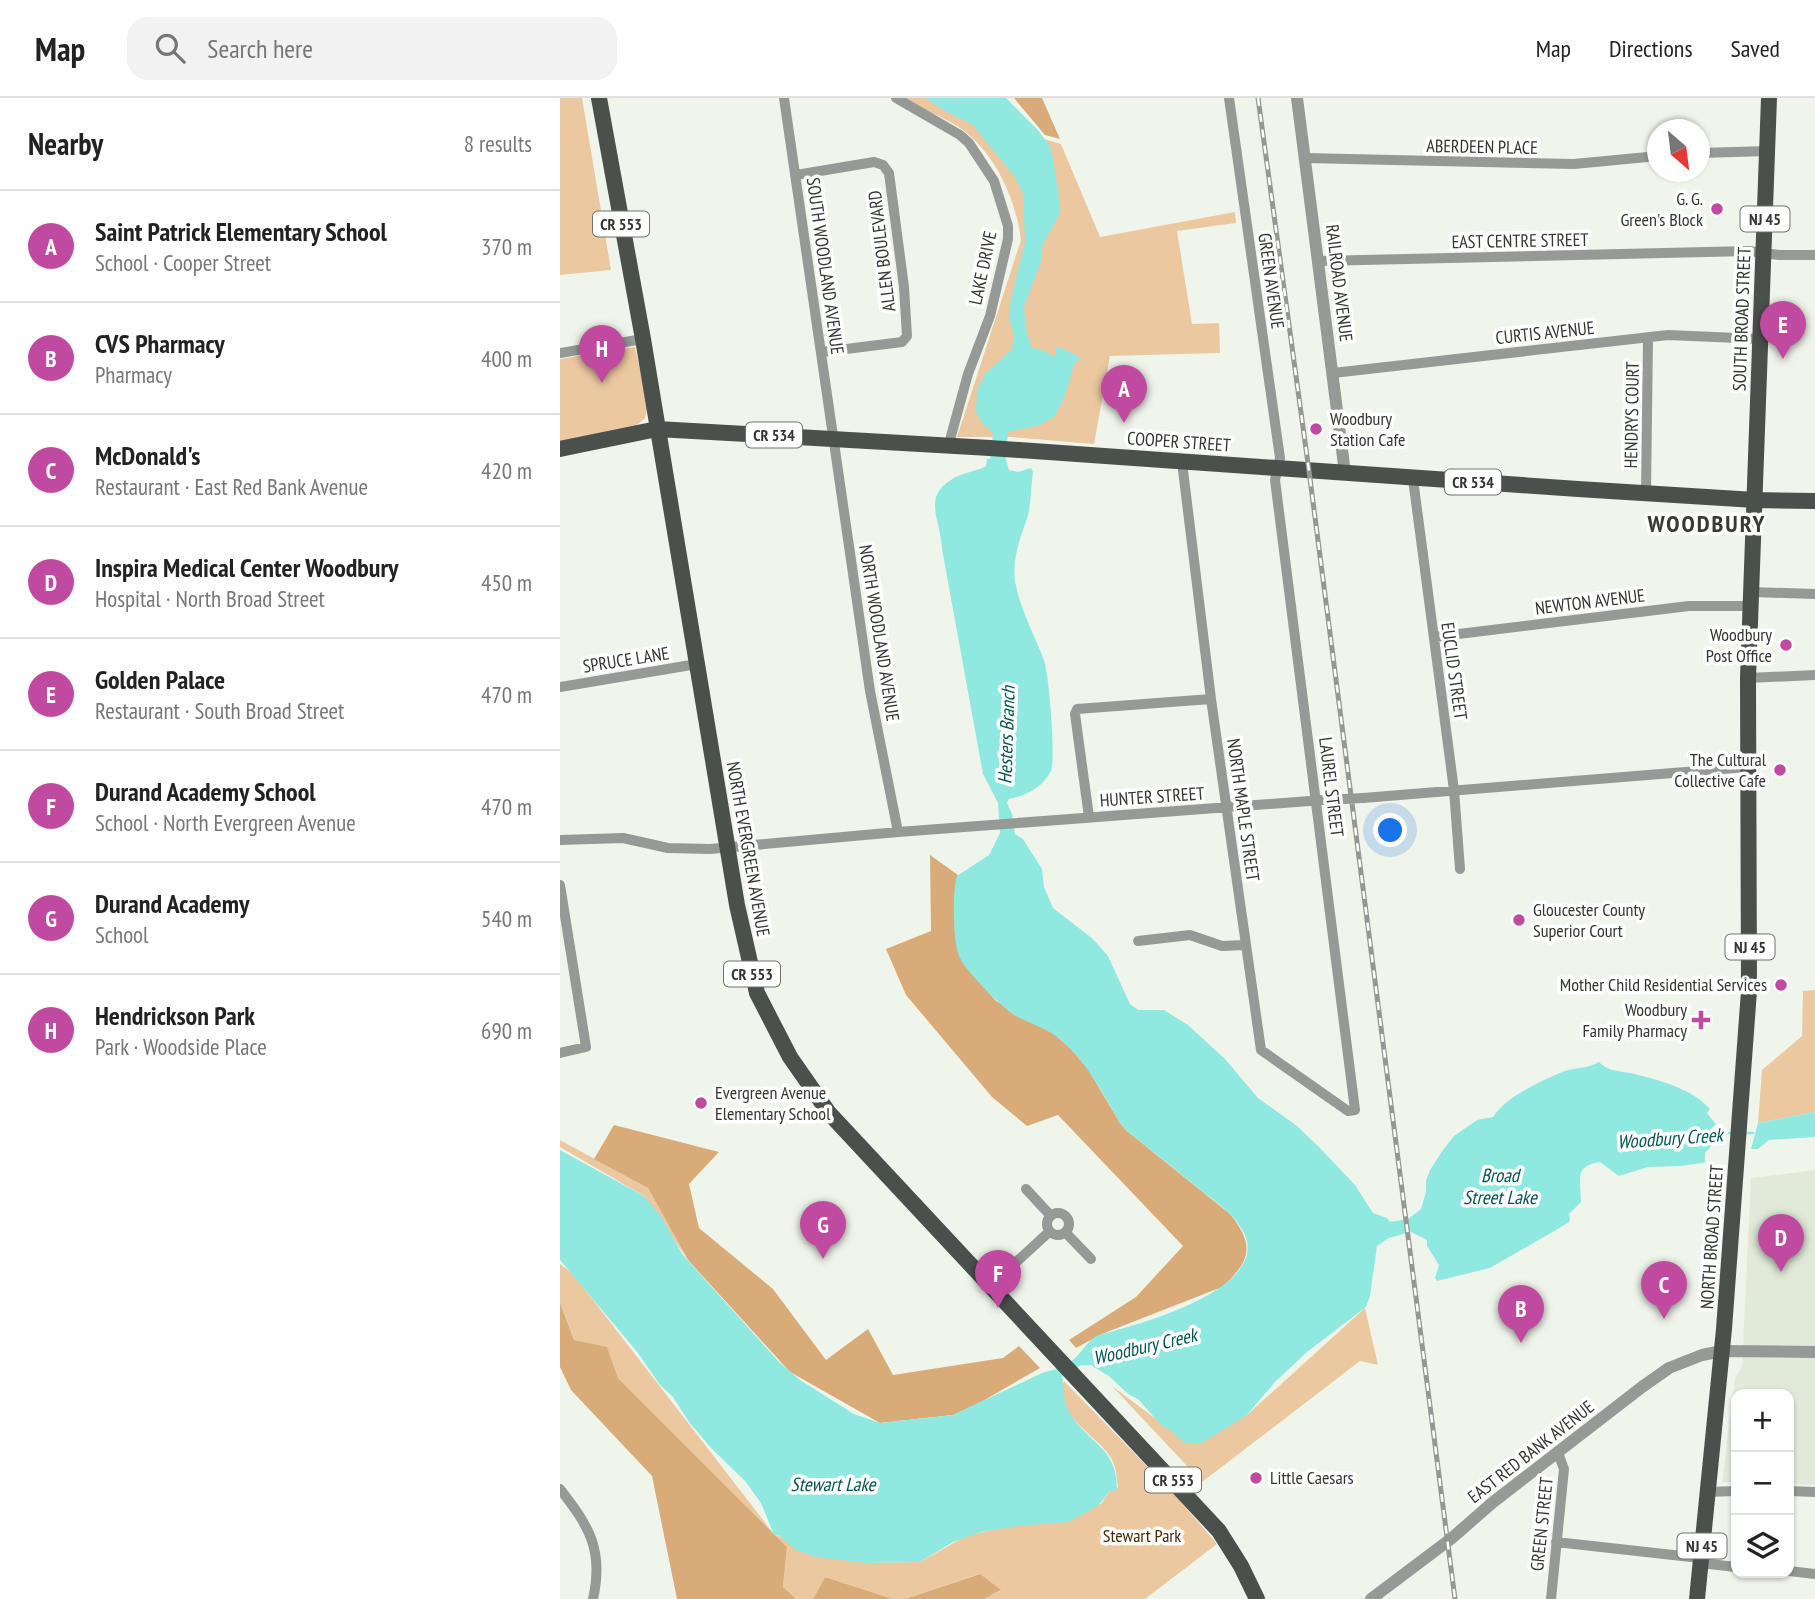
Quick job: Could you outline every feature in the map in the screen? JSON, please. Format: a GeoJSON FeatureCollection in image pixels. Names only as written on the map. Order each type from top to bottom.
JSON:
{"type":"FeatureCollection","features":[{"type":"Feature","properties":{"kind":"main road","name":"CR 553"},"geometry":{"type":"LineString","coordinates":[[599,98],[657,429]]}},
{"type":"Feature","properties":{"kind":"main road","name":"SOUTH BROAD STREET"},"geometry":{"type":"LineString","coordinates":[[1755,500],[1769,98]]}},
{"type":"Feature","properties":{"kind":"main road","name":"COOPER STREET"},"geometry":{"type":"LineString","coordinates":[[560,449],[657,429],[1755,500],[1815,501]]}},
{"type":"Feature","properties":{"kind":"main road","name":"NORTH EVERGREEN AVENUE"},"geometry":{"type":"LineString","coordinates":[[657,429],[737,905],[757,993],[790,1057],[828,1113],[1219,1531],[1257,1599]]}},
{"type":"Feature","properties":{"kind":"main road","name":"NORTH BROAD STREET"},"geometry":{"type":"LineString","coordinates":[[1697,1599],[1722,1351],[1750,966],[1747,767],[1755,500]]}},
{"type":"Feature","properties":{"kind":"street","name":"SOUTH WOODLAND AVENUE"},"geometry":{"type":"LineString","coordinates":[[784,98],[835,439]]}},
{"type":"Feature","properties":{"kind":"street","name":"LAKE DRIVE"},"geometry":{"type":"LineString","coordinates":[[896,98],[969,143],[994,181],[1008,226],[1006,250],[990,316],[968,374],[950,447]]}},
{"type":"Feature","properties":{"kind":"street","name":"GREEN AVENUE"},"geometry":{"type":"LineString","coordinates":[[1229,98],[1280,458],[1278,468]]}},
{"type":"Feature","properties":{"kind":"street","name":"RAILROAD AVENUE"},"geometry":{"type":"LineString","coordinates":[[1297,98],[1345,473]]}},
{"type":"Feature","properties":{"kind":"street"},"geometry":{"type":"LineString","coordinates":[[1710,153],[1768,151]]}},
{"type":"Feature","properties":{"kind":"street","name":"ABERDEEN PLACE"},"geometry":{"type":"LineString","coordinates":[[1305,158],[1574,164],[1647,157]]}},
{"type":"Feature","properties":{"kind":"street","name":"ALLEN BOULEVARD"},"geometry":{"type":"LineString","coordinates":[[796,175],[874,162],[883,165],[889,173],[904,286],[907,336],[902,342],[822,352]]}},
{"type":"Feature","properties":{"kind":"street","name":"EAST CENTRE STREET"},"geometry":{"type":"LineString","coordinates":[[1319,261],[1723,251],[1815,256]]}},
{"type":"Feature","properties":{"kind":"street","name":"CURTIS AVENUE"},"geometry":{"type":"LineString","coordinates":[[1333,373],[1668,335],[1761,339]]}},
{"type":"Feature","properties":{"kind":"street","name":"HENDRYS COURT"},"geometry":{"type":"LineString","coordinates":[[1646,493],[1648,338]]}},
{"type":"Feature","properties":{"kind":"street"},"geometry":{"type":"LineString","coordinates":[[560,353],[643,339]]}},
{"type":"Feature","properties":{"kind":"street","name":"NORTH WOODLAND AVENUE"},"geometry":{"type":"LineString","coordinates":[[835,439],[870,691],[898,832]]}},
{"type":"Feature","properties":{"kind":"street","name":"NORTH MAPLE STREET"},"geometry":{"type":"LineString","coordinates":[[1182,462],[1211,699],[1261,1051],[1348,1111],[1355,1110]]}},
{"type":"Feature","properties":{"kind":"street","name":"LAUREL STREET"},"geometry":{"type":"LineString","coordinates":[[1278,468],[1275,480],[1321,800],[1355,1110]]}},
{"type":"Feature","properties":{"kind":"street","name":"EUCLID STREET"},"geometry":{"type":"LineString","coordinates":[[1413,478],[1454,790],[1461,869]]}},
{"type":"Feature","properties":{"kind":"street","name":"NEWTON AVENUE"},"geometry":{"type":"LineString","coordinates":[[1434,637],[1815,593]]}},
{"type":"Feature","properties":{"kind":"street","name":"SPRUCE LANE"},"geometry":{"type":"LineString","coordinates":[[560,687],[697,664]]}},
{"type":"Feature","properties":{"kind":"street"},"geometry":{"type":"LineString","coordinates":[[1748,678],[1815,675]]}},
{"type":"Feature","properties":{"kind":"street"},"geometry":{"type":"LineString","coordinates":[[1089,817],[1074,714],[1077,709],[1211,699]]}},
{"type":"Feature","properties":{"kind":"street","name":"HUNTER STREET"},"geometry":{"type":"LineString","coordinates":[[560,840],[623,838],[668,848],[729,847],[1747,767]]}},
{"type":"Feature","properties":{"kind":"street"},"geometry":{"type":"LineString","coordinates":[[560,885],[586,1045],[560,1053]]}},
{"type":"Feature","properties":{"kind":"street"},"geometry":{"type":"LineString","coordinates":[[1138,941],[1190,935],[1222,946],[1246,945]]}},
{"type":"Feature","properties":{"kind":"street"},"geometry":{"type":"LineString","coordinates":[[1026,1189],[1051,1216]]}},
{"type":"Feature","properties":{"kind":"street"},"geometry":{"type":"LineString","coordinates":[[1061,1213],[1067,1217],[1069,1227],[1066,1233],[1057,1236],[1049,1232],[1046,1225],[1051,1216],[1061,1213]]}},
{"type":"Feature","properties":{"kind":"street"},"geometry":{"type":"LineString","coordinates":[[990,1286],[1049,1232]]}},
{"type":"Feature","properties":{"kind":"street"},"geometry":{"type":"LineString","coordinates":[[1066,1233],[1091,1259]]}},
{"type":"Feature","properties":{"kind":"street","name":"EAST RED BANK AVENUE"},"geometry":{"type":"LineString","coordinates":[[1376,1597],[1492,1503],[1669,1368],[1702,1355],[1722,1351],[1815,1352]]}},
{"type":"Feature","properties":{"kind":"street","name":"GREEN STREET"},"geometry":{"type":"LineString","coordinates":[[1551,1599],[1564,1469],[1558,1453]]}},
{"type":"Feature","properties":{"kind":"street"},"geometry":{"type":"LineString","coordinates":[[560,1489],[590,1531],[597,1553],[598,1578],[593,1599]]}},
{"type":"Feature","properties":{"kind":"street"},"geometry":{"type":"LineString","coordinates":[[1707,1492],[1731,1491]]}},
{"type":"Feature","properties":{"kind":"street"},"geometry":{"type":"LineString","coordinates":[[1794,1491],[1815,1492]]}},
{"type":"Feature","properties":{"kind":"street"},"geometry":{"type":"LineString","coordinates":[[1556,1542],[1731,1566]]}},
{"type":"Feature","properties":{"kind":"street"},"geometry":{"type":"LineString","coordinates":[[1794,1572],[1815,1574]]}},
{"type":"Feature","properties":{"kind":"shaded area"},"geometry":{"type":"Polygon","coordinates":[[[1014,98],[1042,98],[1060,139],[1045,135],[1014,98]]]}},
{"type":"Feature","properties":{"kind":"shaded area"},"geometry":{"type":"Polygon","coordinates":[[[930,855],[958,875],[955,898],[957,943],[962,961],[996,1001],[1054,1034],[1071,1049],[1088,1069],[1127,1131],[1230,1214],[1238,1225],[1246,1244],[1244,1261],[1222,1287],[1102,1334],[1076,1348],[1069,1340],[1136,1297],[1183,1246],[1058,1115],[1027,1126],[992,1097],[906,995],[886,949],[931,931],[930,855]]]}},
{"type":"Feature","properties":{"kind":"shaded area"},"geometry":{"type":"Polygon","coordinates":[[[614,1125],[719,1152],[689,1184],[699,1228],[773,1289],[826,1360],[868,1329],[893,1375],[1003,1358],[1019,1346],[1040,1368],[953,1415],[880,1423],[790,1372],[688,1260],[648,1188],[594,1159],[614,1125]]]}},
{"type":"Feature","properties":{"kind":"shaded area"},"geometry":{"type":"Polygon","coordinates":[[[1815,1170],[1815,1485],[1794,1484],[1794,1389],[1734,1389],[1735,1378],[1742,1366],[1751,1178],[1815,1170]]]}},
{"type":"Feature","properties":{"kind":"shaded area"},"geometry":{"type":"Polygon","coordinates":[[[560,1303],[574,1340],[607,1347],[618,1378],[787,1547],[783,1587],[796,1599],[677,1599],[652,1476],[571,1390],[560,1367],[560,1303]]]}},
{"type":"Feature","properties":{"kind":"shaded area"},"geometry":{"type":"Polygon","coordinates":[[[1731,1410],[1731,1482],[1722,1482],[1731,1410]]]}},
{"type":"Feature","properties":{"kind":"shaded area"},"geometry":{"type":"Polygon","coordinates":[[[980,1574],[1001,1590],[984,1599],[905,1599],[980,1574]]]}},
{"type":"Feature","properties":{"kind":"shaded area"},"geometry":{"type":"Polygon","coordinates":[[[825,1577],[893,1599],[813,1599],[825,1577]]]}},
{"type":"Feature","properties":{"kind":"green space"},"geometry":{"type":"Polygon","coordinates":[[[560,98],[582,98],[611,270],[560,275],[560,98]]]}},
{"type":"Feature","properties":{"kind":"green space"},"geometry":{"type":"Polygon","coordinates":[[[899,98],[1006,98],[1044,139],[1061,144],[1100,237],[1235,212],[1236,223],[1177,231],[1192,324],[1219,323],[1220,353],[1110,356],[1094,444],[1011,437],[957,437],[1021,240],[1009,194],[995,165],[975,140],[948,121],[899,98]]]}},
{"type":"Feature","properties":{"kind":"green space"},"geometry":{"type":"Polygon","coordinates":[[[635,347],[648,407],[645,418],[636,426],[560,445],[560,359],[635,347]]]}},
{"type":"Feature","properties":{"kind":"green space"},"geometry":{"type":"Polygon","coordinates":[[[1815,990],[1815,1112],[1758,1123],[1762,1070],[1802,1036],[1803,991],[1815,990]]]}},
{"type":"Feature","properties":{"kind":"green space"},"geometry":{"type":"Polygon","coordinates":[[[560,1140],[648,1188],[688,1260],[644,1196],[560,1147],[560,1140]]]}},
{"type":"Feature","properties":{"kind":"green space"},"geometry":{"type":"Polygon","coordinates":[[[560,1264],[573,1274],[773,1533],[618,1378],[607,1348],[574,1340],[560,1303],[560,1264]]]}},
{"type":"Feature","properties":{"kind":"green space"},"geometry":{"type":"Polygon","coordinates":[[[1365,1308],[1378,1365],[1360,1361],[1202,1482],[1112,1386],[1188,1443],[1247,1415],[1365,1308]]]}},
{"type":"Feature","properties":{"kind":"green space","name":"Stewart Park"},"geometry":{"type":"Polygon","coordinates":[[[1064,1381],[1175,1495],[1217,1544],[1145,1599],[984,1599],[1000,1591],[979,1574],[905,1599],[893,1599],[825,1577],[813,1599],[795,1599],[783,1587],[787,1547],[775,1535],[867,1563],[920,1562],[966,1536],[1101,1504],[1109,1492],[1118,1487],[1115,1467],[1102,1447],[1070,1414],[1062,1393],[1064,1381]]]}},
{"type":"Feature","properties":{"kind":"water"},"geometry":{"type":"Polygon","coordinates":[[[925,98],[1006,98],[1038,130],[1051,148],[1058,189],[1060,213],[1042,246],[1041,261],[1024,307],[1026,330],[1032,348],[1046,351],[1053,357],[1059,347],[1078,356],[1080,360],[1075,362],[1064,398],[1055,416],[1040,425],[1008,432],[1006,460],[1009,470],[1018,472],[1031,468],[1033,472],[1028,514],[1017,549],[1014,573],[1020,602],[1046,668],[1053,751],[1051,771],[1043,782],[1028,793],[1009,799],[1007,803],[1015,834],[1023,839],[1042,869],[1044,887],[1053,908],[1093,939],[1108,956],[1130,1004],[1138,1010],[1164,1010],[1188,1025],[1225,1059],[1258,1098],[1297,1126],[1320,1148],[1355,1185],[1373,1213],[1387,1218],[1390,1222],[1408,1219],[1421,1209],[1430,1170],[1454,1136],[1477,1120],[1493,1117],[1524,1090],[1567,1070],[1599,1062],[1611,1069],[1665,1082],[1703,1102],[1710,1109],[1707,1113],[1716,1124],[1706,1134],[1714,1143],[1705,1153],[1705,1162],[1702,1163],[1648,1167],[1619,1176],[1600,1162],[1586,1167],[1580,1176],[1581,1202],[1569,1214],[1568,1223],[1490,1268],[1437,1281],[1435,1278],[1439,1265],[1427,1246],[1427,1240],[1411,1232],[1389,1238],[1377,1246],[1366,1307],[1307,1352],[1275,1382],[1247,1415],[1202,1443],[1180,1440],[1160,1424],[1138,1399],[1128,1394],[1110,1377],[1091,1365],[1081,1365],[1062,1377],[1066,1403],[1077,1424],[1107,1454],[1116,1475],[1117,1489],[1109,1492],[1098,1506],[1068,1522],[981,1532],[953,1542],[920,1562],[867,1563],[816,1557],[796,1550],[780,1536],[774,1535],[761,1503],[745,1481],[689,1422],[638,1353],[560,1260],[560,1150],[644,1196],[660,1215],[683,1255],[779,1362],[800,1380],[854,1414],[880,1423],[953,1415],[1042,1373],[1064,1366],[1097,1336],[1170,1313],[1220,1287],[1238,1271],[1247,1253],[1244,1233],[1230,1214],[1127,1131],[1071,1049],[1056,1036],[1014,1015],[1000,1004],[969,971],[957,949],[954,905],[957,876],[989,855],[1000,833],[998,803],[983,774],[936,518],[935,500],[945,484],[960,475],[986,466],[987,459],[990,459],[993,433],[982,423],[976,412],[977,390],[985,374],[1012,349],[1014,336],[1009,318],[1010,304],[1025,241],[1023,194],[1015,177],[973,125],[925,98]]]}},
{"type":"Feature","properties":{"kind":"water"},"geometry":{"type":"Polygon","coordinates":[[[1815,1112],[1815,1137],[1769,1140],[1758,1149],[1751,1149],[1758,1123],[1815,1112]]]}},
{"type":"Feature","properties":{"kind":"waterway","name":"Woodbury Creek"},"geometry":{"type":"LineString","coordinates":[[1702,1134],[1734,1133]]}},
{"type":"Feature","properties":{"kind":"waterway","name":"Woodbury Creek"},"geometry":{"type":"LineString","coordinates":[[1744,1133],[1753,1133]]}},
{"type":"Feature","properties":{"kind":"railway"},"geometry":{"type":"LineString","coordinates":[[1258,98],[1455,1599]]}},
{"type":"Feature","properties":{"kind":"place","name":"G. G. Green's Block"},"geometry":{"type":"Point","coordinates":[1717,209]}},
{"type":"Feature","properties":{"kind":"place","name":"Golden Palace"},"geometry":{"type":"Point","coordinates":[1783,359]}},
{"type":"Feature","properties":{"kind":"place","name":"Hendrickson Park"},"geometry":{"type":"Point","coordinates":[602,383]}},
{"type":"Feature","properties":{"kind":"place","name":"Saint Patrick Elementary School"},"geometry":{"type":"Point","coordinates":[1124,423]}},
{"type":"Feature","properties":{"kind":"place","name":"Woodbury Station Cafe"},"geometry":{"type":"Point","coordinates":[1316,429]}},
{"type":"Feature","properties":{"kind":"place","name":"Woodbury Post Office"},"geometry":{"type":"Point","coordinates":[1786,645]}},
{"type":"Feature","properties":{"kind":"place","name":"The Cultural Collective Cafe"},"geometry":{"type":"Point","coordinates":[1780,770]}},
{"type":"Feature","properties":{"kind":"place","name":"Gloucester County Superior Court"},"geometry":{"type":"Point","coordinates":[1519,920]}},
{"type":"Feature","properties":{"kind":"place","name":"Mother Child Residential Services"},"geometry":{"type":"Point","coordinates":[1781,985]}},
{"type":"Feature","properties":{"kind":"place","name":"Woodbury Family Pharmacy"},"geometry":{"type":"Point","coordinates":[1701,1020]}},
{"type":"Feature","properties":{"kind":"place","name":"Evergreen Avenue Elementary School"},"geometry":{"type":"Point","coordinates":[701,1103]}},
{"type":"Feature","properties":{"kind":"place","name":"Durand Academy"},"geometry":{"type":"Point","coordinates":[823,1259]}},
{"type":"Feature","properties":{"kind":"place","name":"Inspira Medical Center Woodbury"},"geometry":{"type":"Point","coordinates":[1781,1272]}},
{"type":"Feature","properties":{"kind":"place","name":"Durand Academy School"},"geometry":{"type":"Point","coordinates":[998,1308]}},
{"type":"Feature","properties":{"kind":"place","name":"McDonald's"},"geometry":{"type":"Point","coordinates":[1664,1319]}},
{"type":"Feature","properties":{"kind":"place","name":"CVS Pharmacy"},"geometry":{"type":"Point","coordinates":[1521,1343]}},
{"type":"Feature","properties":{"kind":"place","name":"Little Caesars"},"geometry":{"type":"Point","coordinates":[1256,1478]}},
{"type":"Feature","properties":{"kind":"district","name":"WOODBURY"},"geometry":{"type":"Point","coordinates":[1707,524]}},
{"type":"Feature","properties":{"kind":"water label","name":"Hesters Branch"},"geometry":{"type":"Point","coordinates":[1006,735]}},
{"type":"Feature","properties":{"kind":"water label","name":"Broad Street Lake"},"geometry":{"type":"Point","coordinates":[1500,1186]}},
{"type":"Feature","properties":{"kind":"water label","name":"Stewart Lake"},"geometry":{"type":"Point","coordinates":[833,1484]}}]}
